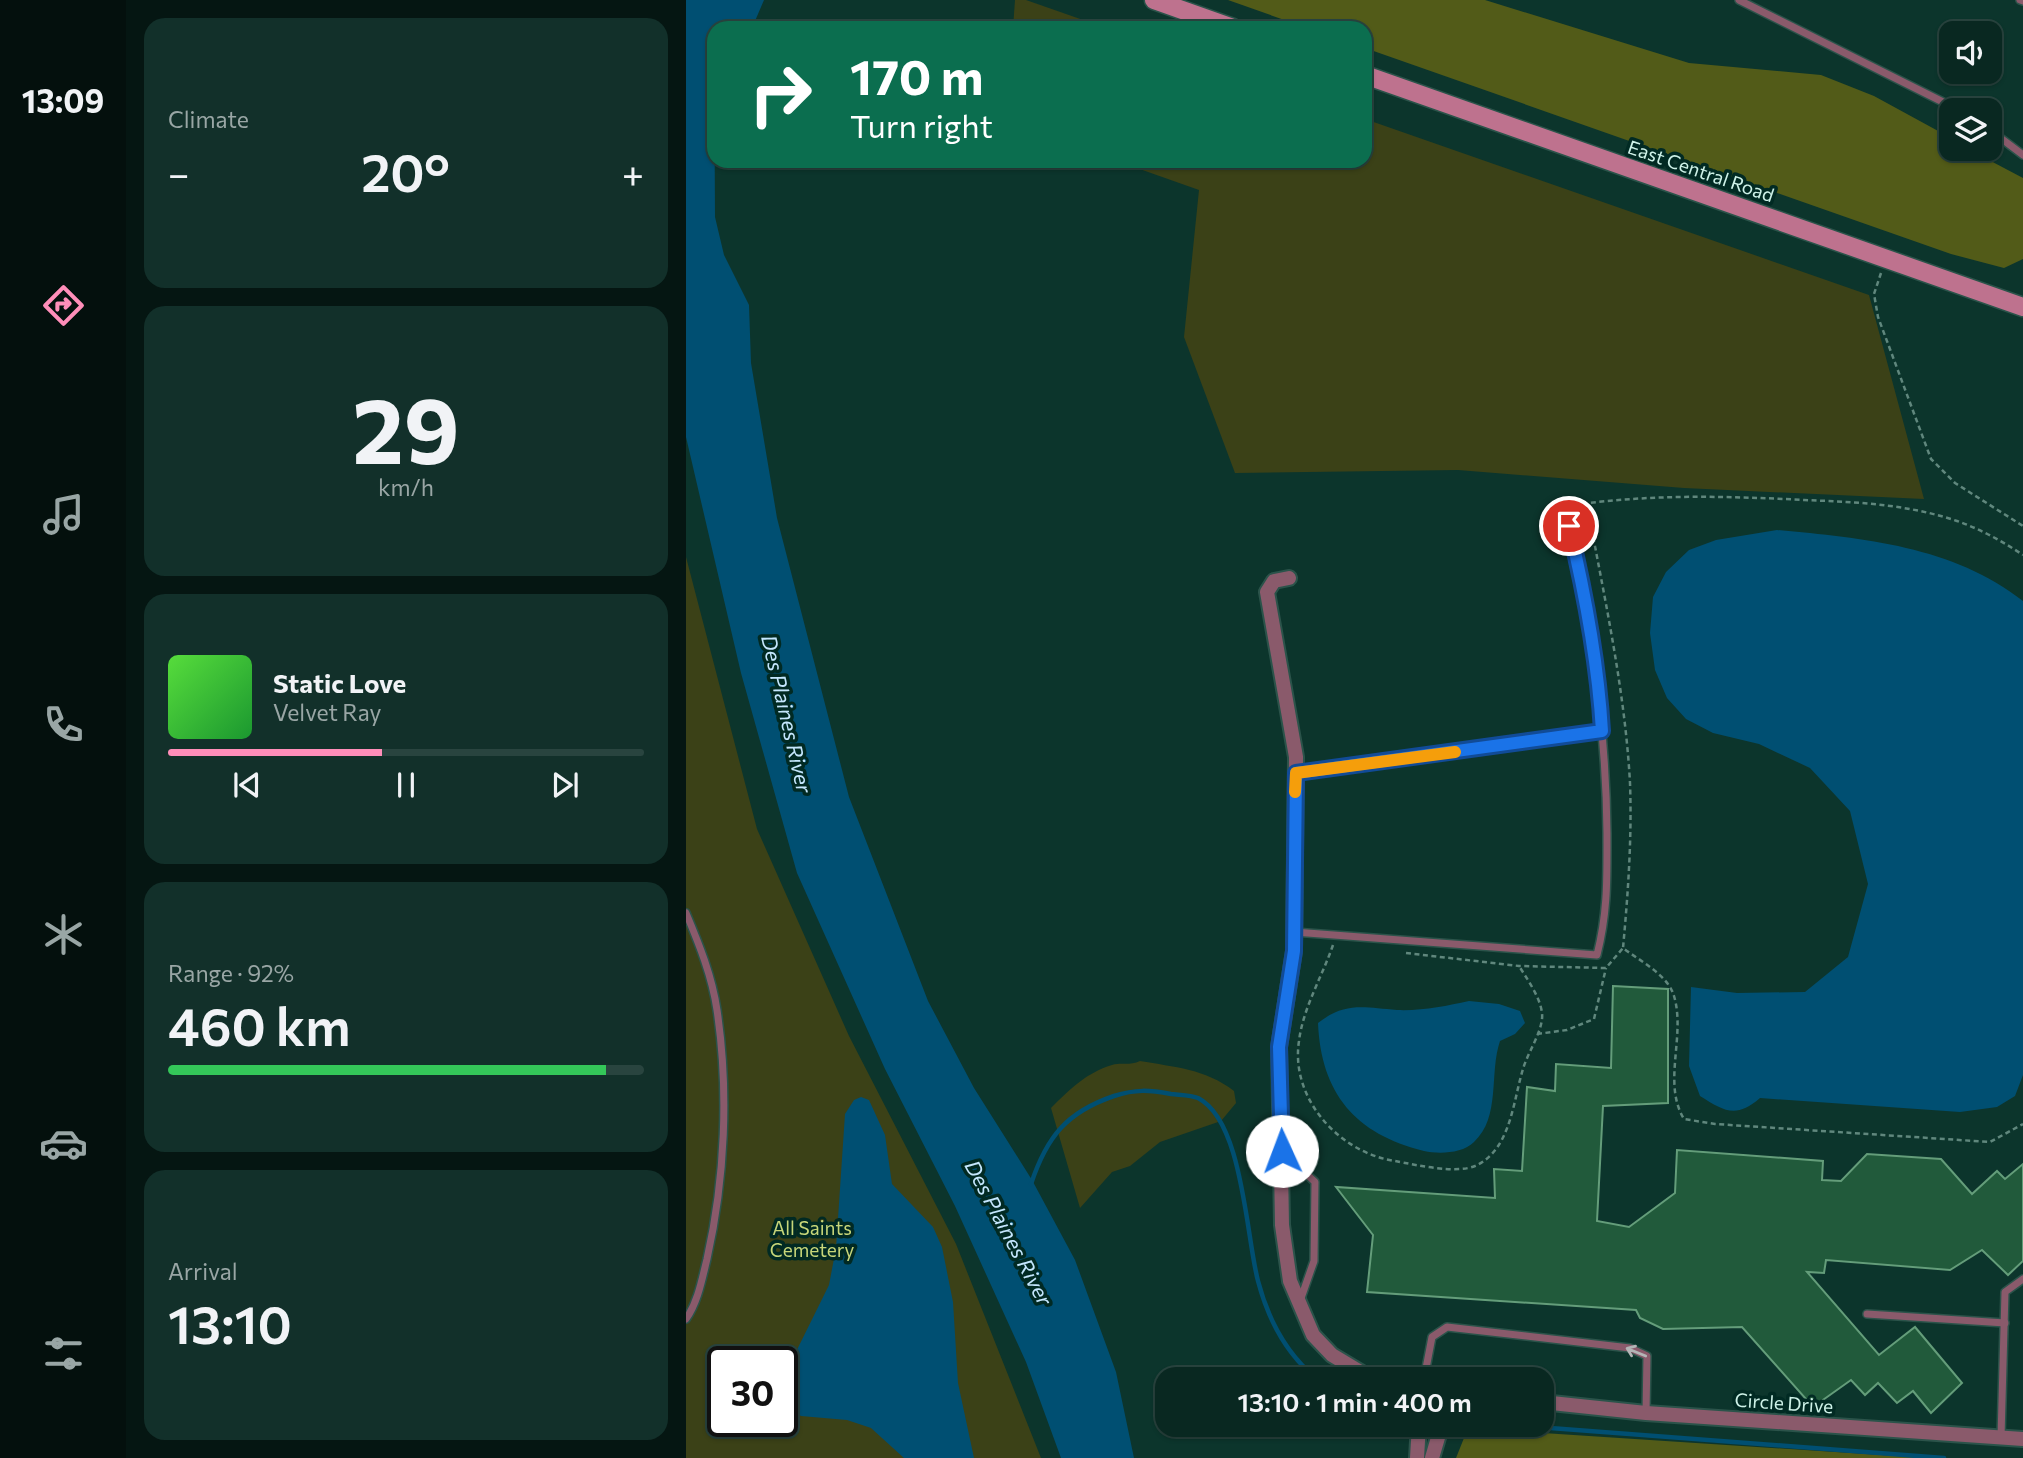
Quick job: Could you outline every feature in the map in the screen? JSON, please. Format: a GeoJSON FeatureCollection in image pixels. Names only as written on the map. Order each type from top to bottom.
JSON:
{"type":"FeatureCollection","features":[{"type":"Feature","properties":{"kind":"main road"},"geometry":{"type":"LineString","coordinates":[[1154,0],[1213,21]]}},
{"type":"Feature","properties":{"kind":"main road","name":"East Central Road"},"geometry":{"type":"LineString","coordinates":[[1372,77],[2023,307]]}},
{"type":"Feature","properties":{"kind":"street"},"geometry":{"type":"LineString","coordinates":[[1289,578],[1274,582],[1267,592],[1296,757],[1294,932],[1279,1047],[1282,1225],[1290,1281],[1313,1335],[1332,1355],[1349,1367]]}},
{"type":"Feature","properties":{"kind":"street","name":"Circle Drive"},"geometry":{"type":"LineString","coordinates":[[1554,1403],[1646,1413],[2023,1439]]}},
{"type":"Feature","properties":{"kind":"street"},"geometry":{"type":"LineString","coordinates":[[1417,1458],[1418,1437]]}},
{"type":"Feature","properties":{"kind":"street"},"geometry":{"type":"LineString","coordinates":[[1432,1458],[1438,1437]]}},
{"type":"Feature","properties":{"kind":"lane"},"geometry":{"type":"LineString","coordinates":[[1739,0],[1939,100]]}},
{"type":"Feature","properties":{"kind":"lane"},"geometry":{"type":"LineString","coordinates":[[2002,139],[2023,155]]}},
{"type":"Feature","properties":{"kind":"lane"},"geometry":{"type":"LineString","coordinates":[[1294,932],[1597,955],[1607,915],[1607,798],[1600,696],[1582,580],[1564,506]]}},
{"type":"Feature","properties":{"kind":"lane"},"geometry":{"type":"LineString","coordinates":[[1296,773],[1602,731]]}},
{"type":"Feature","properties":{"kind":"lane"},"geometry":{"type":"LineString","coordinates":[[686,913],[704,955],[717,1007],[722,1057],[722,1150],[716,1217],[701,1284],[686,1319]]}},
{"type":"Feature","properties":{"kind":"lane"},"geometry":{"type":"LineString","coordinates":[[1282,1151],[1315,1182],[1314,1261],[1299,1305]]}},
{"type":"Feature","properties":{"kind":"lane"},"geometry":{"type":"LineString","coordinates":[[2001,1437],[2006,1292],[2023,1279]]}},
{"type":"Feature","properties":{"kind":"lane"},"geometry":{"type":"LineString","coordinates":[[1867,1314],[2004,1323]]}},
{"type":"Feature","properties":{"kind":"lane"},"geometry":{"type":"LineString","coordinates":[[1426,1367],[1432,1337],[1447,1327],[1630,1348],[1647,1356],[1646,1413]]}},
{"type":"Feature","properties":{"kind":"path"},"geometry":{"type":"LineString","coordinates":[[1887,260],[1874,294],[1878,317],[1922,443],[1931,458],[1955,483],[2023,526]]}},
{"type":"Feature","properties":{"kind":"path"},"geometry":{"type":"LineString","coordinates":[[1564,506],[1630,497],[1726,496],[1883,504],[1956,521],[1999,539],[2023,555]]}},
{"type":"Feature","properties":{"kind":"path"},"geometry":{"type":"LineString","coordinates":[[1537,1034],[1567,1030],[1594,1019],[1606,968],[1623,948],[1628,894],[1630,783],[1617,670],[1587,503]]}},
{"type":"Feature","properties":{"kind":"path"},"geometry":{"type":"LineString","coordinates":[[1336,935],[1298,1042],[1301,1079],[1311,1104],[1333,1131],[1352,1146],[1387,1160],[1439,1168],[1474,1166],[1495,1151],[1508,1128],[1524,1067],[1543,1017],[1520,965]]}},
{"type":"Feature","properties":{"kind":"path"},"geometry":{"type":"LineString","coordinates":[[1623,948],[1658,974],[1674,995],[1677,1024],[1674,1104],[1684,1119],[1990,1142],[2023,1124]]}},
{"type":"Feature","properties":{"kind":"path"},"geometry":{"type":"LineString","coordinates":[[1399,952],[1520,965],[1606,968]]}},
{"type":"Feature","properties":{"kind":"green space"},"geometry":{"type":"Polygon","coordinates":[[[1015,0],[1026,0],[1086,21],[1014,21],[1015,0]]]}},
{"type":"Feature","properties":{"kind":"green space"},"geometry":{"type":"Polygon","coordinates":[[[1228,0],[1485,0],[1689,63],[1821,75],[1874,96],[1939,131],[1939,161],[1991,161],[2023,178],[2023,259],[2004,268],[1951,254],[1372,50],[1372,21],[1287,21],[1228,0]]]}},
{"type":"Feature","properties":{"kind":"green space"},"geometry":{"type":"Polygon","coordinates":[[[1372,121],[1869,295],[1924,499],[1684,488],[1458,470],[1235,473],[1184,337],[1199,190],[1137,168],[1372,168],[1372,121]]]}},
{"type":"Feature","properties":{"kind":"green space","name":"All Saints Cemetery"},"geometry":{"type":"Polygon","coordinates":[[[686,557],[757,829],[849,1036],[956,1244],[1041,1458],[686,1458],[686,557]]]}},
{"type":"Feature","properties":{"kind":"green space"},"geometry":{"type":"Polygon","coordinates":[[[1140,1061],[1201,1073],[1234,1091],[1236,1103],[1221,1121],[1160,1142],[1130,1166],[1112,1172],[1080,1208],[1051,1108],[1094,1072],[1112,1065],[1140,1061]]]}},
{"type":"Feature","properties":{"kind":"green space"},"geometry":{"type":"Polygon","coordinates":[[[1554,1434],[1927,1458],[1456,1458],[1464,1437],[1554,1437],[1554,1434]]]}},
{"type":"Feature","properties":{"kind":"water","name":"Des Plaines River"},"geometry":{"type":"Polygon","coordinates":[[[686,0],[764,0],[755,21],[707,21],[707,168],[715,168],[715,217],[724,255],[749,305],[751,363],[777,518],[849,797],[928,1001],[974,1088],[1032,1180],[1075,1260],[1116,1372],[1134,1458],[1061,1458],[1026,1362],[955,1206],[885,1069],[797,873],[741,673],[686,437],[686,0]]]}},
{"type":"Feature","properties":{"kind":"water"},"geometry":{"type":"Polygon","coordinates":[[[1777,530],[1874,541],[1937,556],[1996,582],[2023,601],[2023,1075],[2015,1096],[1997,1107],[1960,1112],[1760,1098],[1744,1109],[1730,1111],[1700,1096],[1689,1066],[1691,987],[1737,993],[1805,992],[1848,957],[1868,884],[1850,811],[1810,768],[1759,744],[1713,733],[1686,719],[1667,698],[1655,670],[1650,633],[1653,597],[1666,572],[1689,550],[1716,540],[1777,530]]]}},
{"type":"Feature","properties":{"kind":"water"},"geometry":{"type":"Polygon","coordinates":[[[1469,1001],[1499,1004],[1520,1011],[1525,1023],[1515,1034],[1500,1041],[1488,1120],[1474,1142],[1457,1151],[1424,1151],[1379,1134],[1346,1107],[1326,1070],[1318,1023],[1338,1011],[1356,1007],[1416,1010],[1469,1001]]]}},
{"type":"Feature","properties":{"kind":"water"},"geometry":{"type":"Polygon","coordinates":[[[861,1097],[869,1100],[885,1135],[892,1184],[933,1227],[942,1247],[953,1302],[958,1383],[974,1458],[904,1458],[871,1428],[847,1420],[798,1414],[798,1348],[829,1285],[836,1248],[845,1114],[854,1100],[861,1097]]]}},
{"type":"Feature","properties":{"kind":"building"},"geometry":{"type":"Polygon","coordinates":[[[1613,986],[1668,989],[1668,1103],[1603,1106],[1597,1221],[1629,1227],[1675,1193],[1677,1150],[1823,1161],[1822,1180],[1841,1181],[1867,1154],[1941,1159],[1972,1194],[1997,1171],[2005,1179],[2023,1164],[2023,1261],[2008,1275],[1982,1250],[1950,1270],[1826,1260],[1824,1273],[1807,1272],[1879,1355],[1915,1327],[1962,1383],[1931,1413],[1913,1391],[1897,1403],[1878,1383],[1865,1395],[1851,1380],[1813,1407],[1742,1327],[1663,1329],[1640,1318],[1636,1310],[1367,1292],[1373,1235],[1336,1187],[1495,1198],[1494,1169],[1522,1171],[1527,1087],[1555,1091],[1556,1064],[1611,1068],[1613,986]]]}},
{"type":"Feature","properties":{"kind":"waterway"},"geometry":{"type":"LineString","coordinates":[[1031,1184],[1052,1139],[1071,1118],[1098,1102],[1129,1092],[1143,1091],[1198,1098],[1213,1111],[1225,1130],[1234,1154],[1258,1281],[1267,1309],[1287,1347],[1304,1367]]}},
{"type":"Feature","properties":{"kind":"waterway"},"geometry":{"type":"LineString","coordinates":[[1554,1428],[1944,1458]]}},
{"type":"Feature","properties":{"kind":"slow traffic"},"geometry":{"type":"LineString","coordinates":[[1295,792],[1296,773],[1455,752]]}},
{"type":"Feature","properties":{"kind":"route"},"geometry":{"type":"LineString","coordinates":[[1282,1151],[1279,1047],[1294,951],[1296,773],[1602,731],[1600,696],[1582,580],[1569,526]]}}]}
